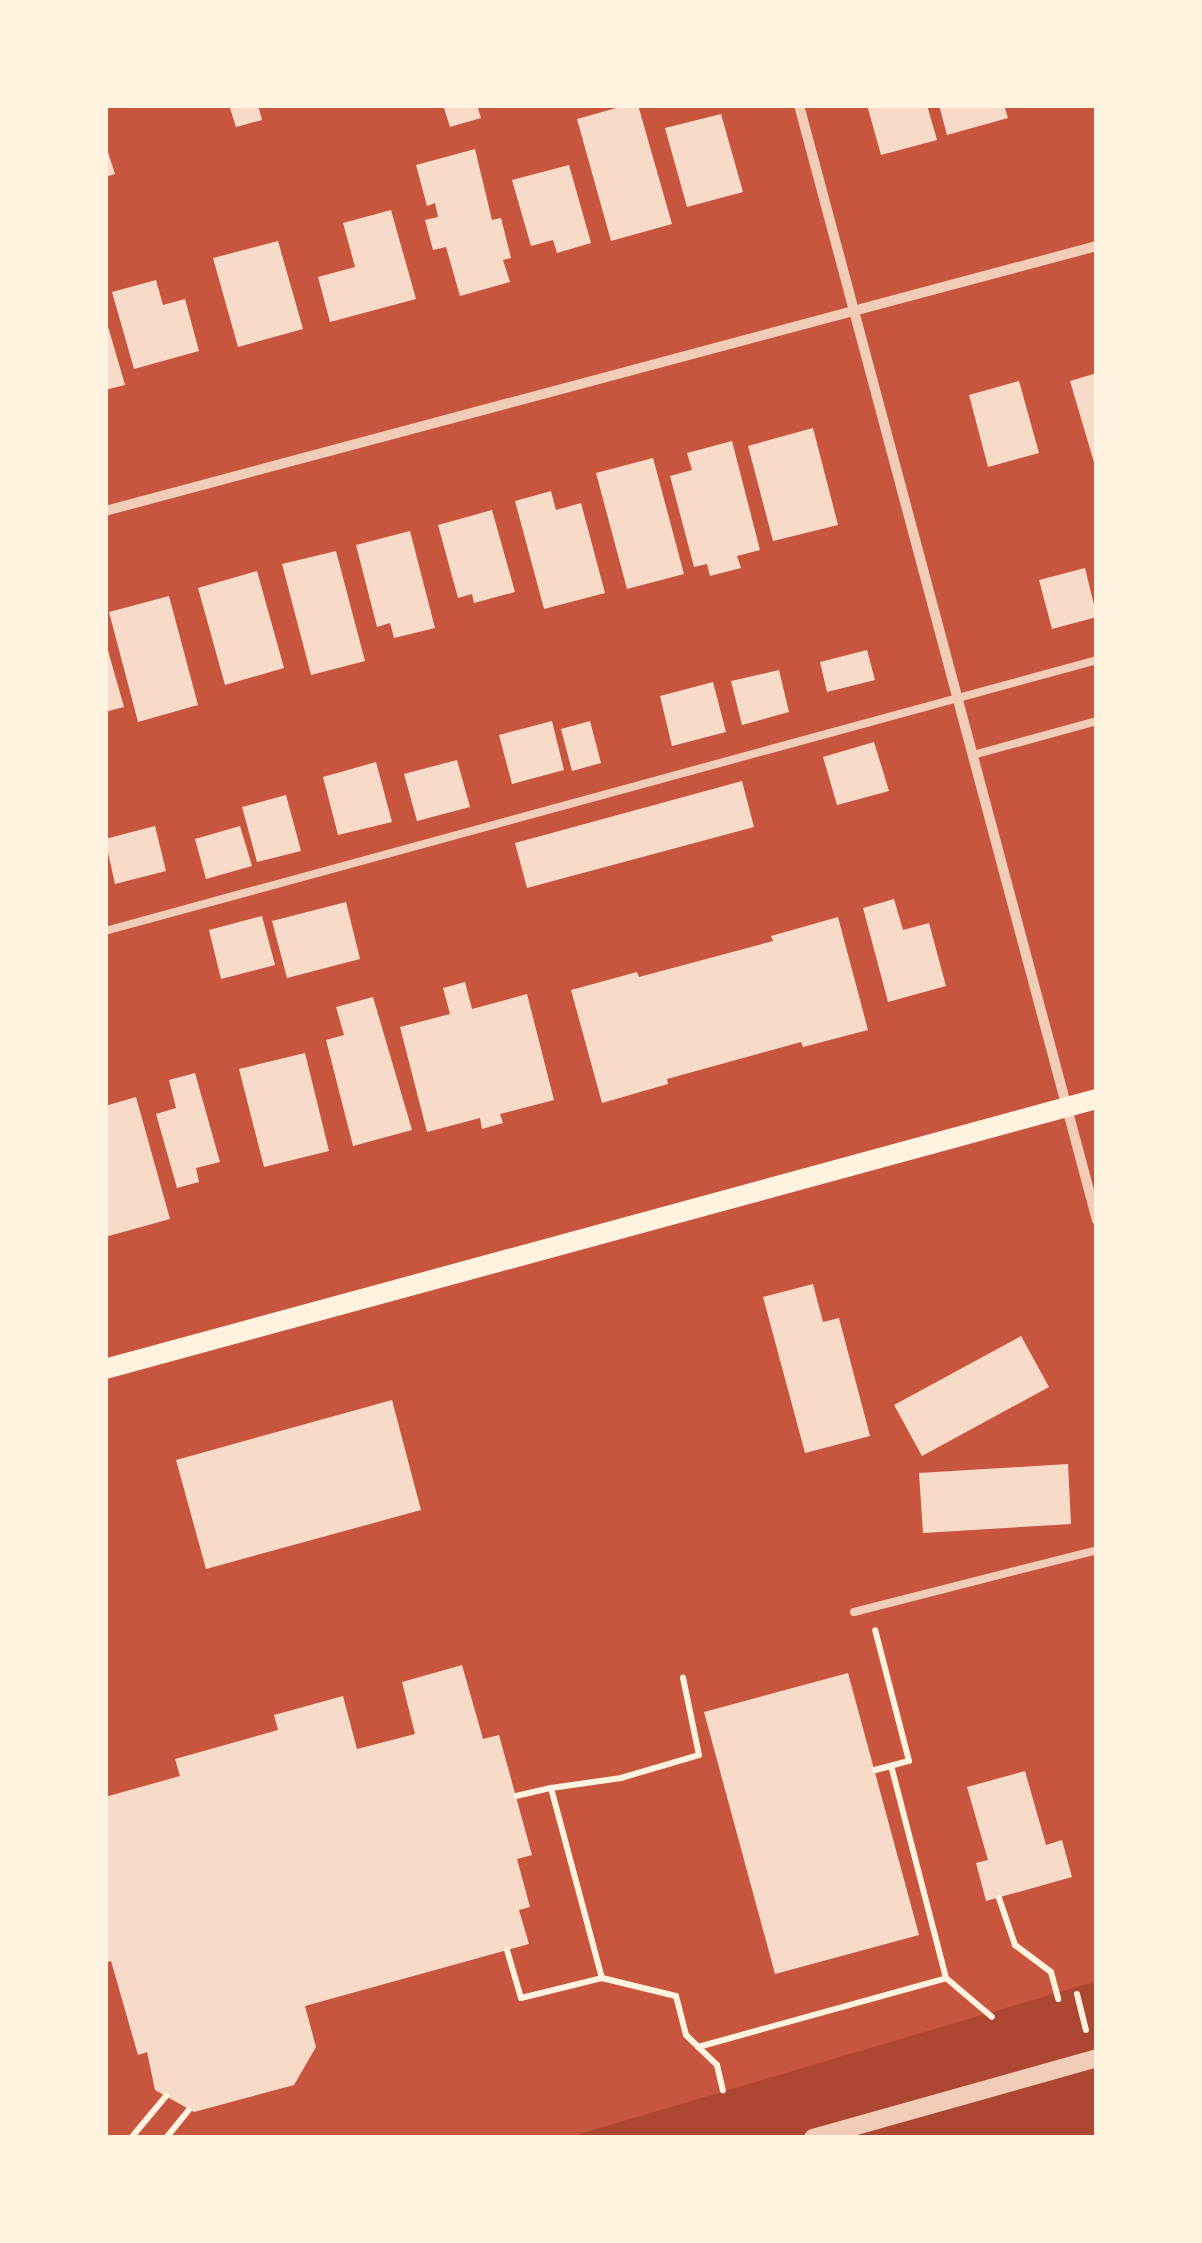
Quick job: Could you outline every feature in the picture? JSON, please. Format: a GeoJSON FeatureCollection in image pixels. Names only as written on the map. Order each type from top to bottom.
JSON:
{"type":"FeatureCollection","features":[{"type":"Feature","properties":{"kind":"main road"},"geometry":{"type":"LineString","coordinates":[[105,1369],[1097,1100]]}},
{"type":"Feature","properties":{"kind":"street"},"geometry":{"type":"LineString","coordinates":[[799,105],[1097,1220]]}},
{"type":"Feature","properties":{"kind":"street"},"geometry":{"type":"LineString","coordinates":[[105,511],[1097,246]]}},
{"type":"Feature","properties":{"kind":"street"},"geometry":{"type":"LineString","coordinates":[[813,2138],[1097,2058]]}},
{"type":"Feature","properties":{"kind":"lane"},"geometry":{"type":"LineString","coordinates":[[105,930],[1097,660]]}},
{"type":"Feature","properties":{"kind":"lane"},"geometry":{"type":"LineString","coordinates":[[973,755],[1097,721]]}},
{"type":"Feature","properties":{"kind":"lane"},"geometry":{"type":"LineString","coordinates":[[854,1612],[1097,1550]]}},
{"type":"Feature","properties":{"kind":"path"},"geometry":{"type":"LineString","coordinates":[[870,1608],[908,1761],[875,1770],[891,1766],[946,1978],[992,2017]]}},
{"type":"Feature","properties":{"kind":"path"},"geometry":{"type":"LineString","coordinates":[[516,1796],[621,1778],[699,1755],[683,1678]]}},
{"type":"Feature","properties":{"kind":"path"},"geometry":{"type":"LineString","coordinates":[[550,1788],[602,1978]]}},
{"type":"Feature","properties":{"kind":"path"},"geometry":{"type":"LineString","coordinates":[[1000,1898],[1015,1945],[1050,1972],[1058,1998]]}},
{"type":"Feature","properties":{"kind":"path"},"geometry":{"type":"LineString","coordinates":[[507,1950],[522,1998],[602,1978],[676,1996],[686,2035],[717,2065],[723,2090]]}},
{"type":"Feature","properties":{"kind":"path"},"geometry":{"type":"LineString","coordinates":[[698,2047],[946,1978]]}},
{"type":"Feature","properties":{"kind":"path"},"geometry":{"type":"LineString","coordinates":[[1076,1994],[1086,2031]]}},
{"type":"Feature","properties":{"kind":"path"},"geometry":{"type":"LineString","coordinates":[[131,2138],[166,2096]]}},
{"type":"Feature","properties":{"kind":"path"},"geometry":{"type":"LineString","coordinates":[[166,2138],[189,2110]]}},
{"type":"Feature","properties":{"kind":"shaded area"},"geometry":{"type":"Polygon","coordinates":[[[1097,1981],[1097,2138],[566,2138],[1097,1981]]]}},
{"type":"Feature","properties":{"kind":"building"},"geometry":{"type":"Polygon","coordinates":[[[229,105],[258,105],[262,120],[236,127],[229,105]]]}},
{"type":"Feature","properties":{"kind":"building"},"geometry":{"type":"Polygon","coordinates":[[[443,105],[477,105],[481,118],[450,127],[443,105]]]}},
{"type":"Feature","properties":{"kind":"building"},"geometry":{"type":"Polygon","coordinates":[[[638,105],[672,224],[611,241],[577,119],[638,105]]]}},
{"type":"Feature","properties":{"kind":"building"},"geometry":{"type":"Polygon","coordinates":[[[867,105],[927,105],[937,140],[881,155],[867,105]]]}},
{"type":"Feature","properties":{"kind":"building"},"geometry":{"type":"Polygon","coordinates":[[[939,105],[1004,105],[1008,118],[947,135],[939,105]]]}},
{"type":"Feature","properties":{"kind":"building"},"geometry":{"type":"Polygon","coordinates":[[[721,114],[743,192],[687,207],[665,128],[721,114]]]}},
{"type":"Feature","properties":{"kind":"building"},"geometry":{"type":"Polygon","coordinates":[[[105,143],[115,174],[105,177],[105,143]]]}},
{"type":"Feature","properties":{"kind":"building"},"geometry":{"type":"Polygon","coordinates":[[[475,149],[492,220],[501,218],[511,258],[503,260],[510,282],[460,296],[446,247],[433,250],[425,220],[438,217],[435,203],[427,206],[416,165],[475,149]]]}},
{"type":"Feature","properties":{"kind":"building"},"geometry":{"type":"Polygon","coordinates":[[[569,165],[591,243],[557,253],[553,240],[531,246],[512,180],[569,165]]]}},
{"type":"Feature","properties":{"kind":"building"},"geometry":{"type":"Polygon","coordinates":[[[391,210],[416,299],[330,322],[318,277],[355,267],[343,223],[391,210]]]}},
{"type":"Feature","properties":{"kind":"building"},"geometry":{"type":"Polygon","coordinates":[[[278,241],[303,329],[238,347],[213,258],[278,241]]]}},
{"type":"Feature","properties":{"kind":"building"},"geometry":{"type":"Polygon","coordinates":[[[156,280],[163,305],[185,299],[199,351],[134,369],[112,292],[156,280]]]}},
{"type":"Feature","properties":{"kind":"building"},"geometry":{"type":"Polygon","coordinates":[[[105,316],[125,385],[105,390],[105,316]]]}},
{"type":"Feature","properties":{"kind":"building"},"geometry":{"type":"Polygon","coordinates":[[[1097,373],[1097,469],[1096,469],[1070,381],[1097,373]]]}},
{"type":"Feature","properties":{"kind":"building"},"geometry":{"type":"Polygon","coordinates":[[[1019,381],[1039,453],[988,467],[969,395],[1019,381]]]}},
{"type":"Feature","properties":{"kind":"building"},"geometry":{"type":"Polygon","coordinates":[[[813,428],[838,525],[773,541],[748,446],[813,428]]]}},
{"type":"Feature","properties":{"kind":"building"},"geometry":{"type":"Polygon","coordinates":[[[732,441],[760,550],[737,556],[741,568],[710,576],[707,564],[694,567],[670,476],[692,470],[687,453],[732,441]]]}},
{"type":"Feature","properties":{"kind":"building"},"geometry":{"type":"Polygon","coordinates":[[[653,458],[684,574],[627,589],[596,473],[653,458]]]}},
{"type":"Feature","properties":{"kind":"building"},"geometry":{"type":"Polygon","coordinates":[[[551,491],[556,510],[581,503],[605,593],[544,609],[515,501],[551,491]]]}},
{"type":"Feature","properties":{"kind":"building"},"geometry":{"type":"Polygon","coordinates":[[[492,510],[515,592],[474,603],[472,594],[458,598],[438,525],[492,510]]]}},
{"type":"Feature","properties":{"kind":"building"},"geometry":{"type":"Polygon","coordinates":[[[410,531],[435,628],[394,638],[390,623],[377,627],[356,545],[410,531]]]}},
{"type":"Feature","properties":{"kind":"building"},"geometry":{"type":"Polygon","coordinates":[[[336,551],[365,661],[311,675],[282,564],[336,551]]]}},
{"type":"Feature","properties":{"kind":"building"},"geometry":{"type":"Polygon","coordinates":[[[1085,568],[1097,617],[1052,629],[1039,580],[1085,568]]]}},
{"type":"Feature","properties":{"kind":"building"},"geometry":{"type":"Polygon","coordinates":[[[257,571],[284,668],[225,685],[198,588],[257,571]]]}},
{"type":"Feature","properties":{"kind":"building"},"geometry":{"type":"Polygon","coordinates":[[[169,596],[198,705],[138,722],[109,612],[169,596]]]}},
{"type":"Feature","properties":{"kind":"building"},"geometry":{"type":"Polygon","coordinates":[[[105,640],[124,707],[105,712],[105,640]]]}},
{"type":"Feature","properties":{"kind":"building"},"geometry":{"type":"Polygon","coordinates":[[[867,650],[875,680],[827,692],[820,662],[867,650]]]}},
{"type":"Feature","properties":{"kind":"building"},"geometry":{"type":"Polygon","coordinates":[[[779,670],[789,712],[742,725],[731,681],[779,670]]]}},
{"type":"Feature","properties":{"kind":"building"},"geometry":{"type":"Polygon","coordinates":[[[713,682],[726,732],[672,746],[660,696],[713,682]]]}},
{"type":"Feature","properties":{"kind":"building"},"geometry":{"type":"Polygon","coordinates":[[[552,721],[564,770],[512,784],[499,735],[552,721]]]}},
{"type":"Feature","properties":{"kind":"building"},"geometry":{"type":"Polygon","coordinates":[[[590,721],[601,763],[572,771],[561,729],[590,721]]]}},
{"type":"Feature","properties":{"kind":"building"},"geometry":{"type":"Polygon","coordinates":[[[874,742],[889,791],[837,805],[823,757],[874,742]]]}},
{"type":"Feature","properties":{"kind":"building"},"geometry":{"type":"Polygon","coordinates":[[[457,760],[470,807],[417,821],[404,774],[457,760]]]}},
{"type":"Feature","properties":{"kind":"building"},"geometry":{"type":"Polygon","coordinates":[[[376,762],[392,822],[338,835],[323,777],[376,762]]]}},
{"type":"Feature","properties":{"kind":"building"},"geometry":{"type":"Polygon","coordinates":[[[742,781],[754,827],[527,888],[515,843],[742,781]]]}},
{"type":"Feature","properties":{"kind":"building"},"geometry":{"type":"Polygon","coordinates":[[[286,795],[301,851],[257,862],[242,807],[286,795]]]}},
{"type":"Feature","properties":{"kind":"building"},"geometry":{"type":"Polygon","coordinates":[[[155,826],[166,871],[115,884],[105,839],[155,826]]]}},
{"type":"Feature","properties":{"kind":"building"},"geometry":{"type":"Polygon","coordinates":[[[240,826],[252,866],[206,879],[195,839],[240,826]]]}},
{"type":"Feature","properties":{"kind":"building"},"geometry":{"type":"Polygon","coordinates":[[[894,899],[903,930],[929,923],[946,986],[888,1002],[863,908],[894,899]]]}},
{"type":"Feature","properties":{"kind":"building"},"geometry":{"type":"Polygon","coordinates":[[[346,902],[360,959],[287,978],[272,921],[346,902]]]}},
{"type":"Feature","properties":{"kind":"building"},"geometry":{"type":"Polygon","coordinates":[[[262,916],[275,965],[221,979],[209,930],[262,916]]]}},
{"type":"Feature","properties":{"kind":"building"},"geometry":{"type":"Polygon","coordinates":[[[838,917],[868,1030],[803,1047],[801,1042],[667,1079],[668,1084],[602,1103],[571,990],[637,972],[639,977],[773,941],[771,936],[838,917]]]}},
{"type":"Feature","properties":{"kind":"building"},"geometry":{"type":"Polygon","coordinates":[[[465,982],[472,1009],[527,994],[554,1100],[500,1114],[503,1123],[482,1129],[480,1118],[427,1132],[400,1027],[450,1014],[443,988],[465,982]]]}},
{"type":"Feature","properties":{"kind":"building"},"geometry":{"type":"Polygon","coordinates":[[[373,997],[412,1130],[353,1146],[326,1040],[344,1035],[336,1007],[373,997]]]}},
{"type":"Feature","properties":{"kind":"building"},"geometry":{"type":"Polygon","coordinates":[[[305,1053],[329,1151],[264,1167],[239,1069],[305,1053]]]}},
{"type":"Feature","properties":{"kind":"building"},"geometry":{"type":"Polygon","coordinates":[[[195,1073],[220,1162],[196,1168],[199,1182],[177,1188],[156,1114],[176,1108],[169,1080],[195,1073]]]}},
{"type":"Feature","properties":{"kind":"building"},"geometry":{"type":"Polygon","coordinates":[[[136,1097],[170,1219],[105,1237],[105,1106],[136,1097]]]}},
{"type":"Feature","properties":{"kind":"building"},"geometry":{"type":"Polygon","coordinates":[[[813,1284],[823,1322],[839,1318],[870,1436],[805,1453],[763,1297],[813,1284]]]}},
{"type":"Feature","properties":{"kind":"building"},"geometry":{"type":"Polygon","coordinates":[[[1021,1336],[1049,1387],[922,1456],[894,1405],[1021,1336]]]}},
{"type":"Feature","properties":{"kind":"building"},"geometry":{"type":"Polygon","coordinates":[[[392,1400],[421,1510],[206,1569],[176,1460],[392,1400]]]}},
{"type":"Feature","properties":{"kind":"building"},"geometry":{"type":"Polygon","coordinates":[[[1068,1464],[1071,1524],[923,1533],[919,1473],[1068,1464]]]}},
{"type":"Feature","properties":{"kind":"building"},"geometry":{"type":"Polygon","coordinates":[[[462,1665],[483,1739],[499,1735],[532,1855],[517,1859],[530,1907],[519,1910],[529,1944],[305,2006],[316,2047],[294,2085],[194,2112],[155,2090],[147,2052],[138,2055],[111,1961],[105,1963],[105,1797],[180,1776],[175,1759],[278,1730],[274,1715],[343,1696],[357,1749],[415,1734],[402,1682],[462,1665]]]}},
{"type":"Feature","properties":{"kind":"building"},"geometry":{"type":"Polygon","coordinates":[[[848,1673],[919,1935],[775,1974],[704,1712],[848,1673]]]}},
{"type":"Feature","properties":{"kind":"building"},"geometry":{"type":"Polygon","coordinates":[[[1025,1771],[1046,1845],[1062,1840],[1072,1877],[986,1901],[976,1863],[988,1860],[967,1787],[1025,1771]]]}}]}
